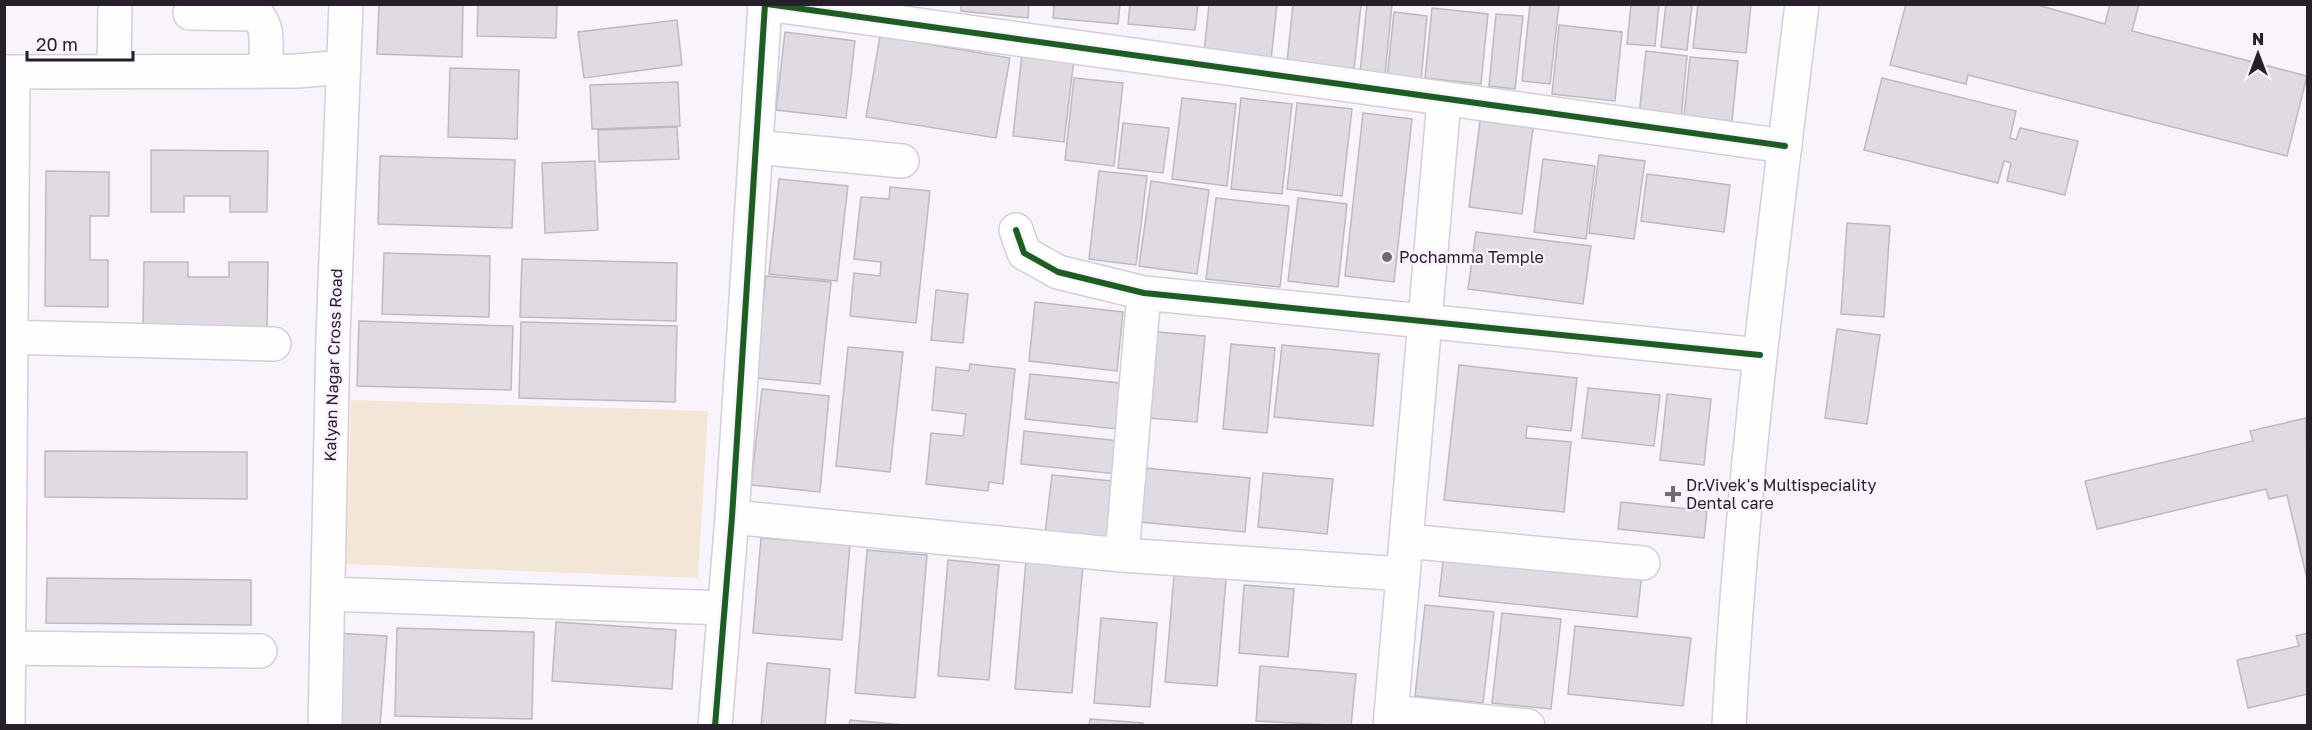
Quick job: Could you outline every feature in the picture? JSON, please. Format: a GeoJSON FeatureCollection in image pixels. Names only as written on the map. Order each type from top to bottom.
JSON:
{"type":"FeatureCollection","features":[{"type":"Feature","properties":{"kind":"street"},"geometry":{"type":"LineString","coordinates":[[114,71],[115,4]]}},
{"type":"Feature","properties":{"kind":"street","name":"Kalyan Nagar Cross Road"},"geometry":{"type":"LineString","coordinates":[[325,726],[333,336],[346,4]]}},
{"type":"Feature","properties":{"kind":"street"},"geometry":{"type":"LineString","coordinates":[[715,726],[732,517],[766,4],[1785,146]]}},
{"type":"Feature","properties":{"kind":"street"},"geometry":{"type":"LineString","coordinates":[[1729,726],[1733,634],[1760,355],[1802,4]]}},
{"type":"Feature","properties":{"kind":"street"},"geometry":{"type":"LineString","coordinates":[[190,13],[259,16],[265,28],[266,71]]}},
{"type":"Feature","properties":{"kind":"street"},"geometry":{"type":"LineString","coordinates":[[8,726],[9,72],[266,71],[344,67]]}},
{"type":"Feature","properties":{"kind":"street"},"geometry":{"type":"LineString","coordinates":[[1444,100],[1391,719],[1528,726]]}},
{"type":"Feature","properties":{"kind":"street"},"geometry":{"type":"LineString","coordinates":[[756,147],[902,161]]}},
{"type":"Feature","properties":{"kind":"street"},"geometry":{"type":"LineString","coordinates":[[1016,230],[1024,253],[1058,272],[1144,293],[1760,355]]}},
{"type":"Feature","properties":{"kind":"street"},"geometry":{"type":"LineString","coordinates":[[1122,555],[1144,293]]}},
{"type":"Feature","properties":{"kind":"street"},"geometry":{"type":"LineString","coordinates":[[8,338],[274,344]]}},
{"type":"Feature","properties":{"kind":"street"},"geometry":{"type":"LineString","coordinates":[[732,517],[1122,555],[1403,574]]}},
{"type":"Feature","properties":{"kind":"street"},"geometry":{"type":"LineString","coordinates":[[1406,541],[1643,562]]}},
{"type":"Feature","properties":{"kind":"street"},"geometry":{"type":"LineString","coordinates":[[328,594],[724,608]]}},
{"type":"Feature","properties":{"kind":"street"},"geometry":{"type":"LineString","coordinates":[[8,648],[260,651]]}},
{"type":"Feature","properties":{"kind":"shaded area"},"geometry":{"type":"Polygon","coordinates":[[[351,400],[708,411],[698,578],[346,564],[351,400]]]}},
{"type":"Feature","properties":{"kind":"building"},"geometry":{"type":"Polygon","coordinates":[[[379,4],[463,4],[462,57],[377,54],[379,4]]]}},
{"type":"Feature","properties":{"kind":"building"},"geometry":{"type":"Polygon","coordinates":[[[478,4],[557,4],[556,38],[477,36],[478,4]]]}},
{"type":"Feature","properties":{"kind":"building"},"geometry":{"type":"Polygon","coordinates":[[[961,4],[1029,4],[1028,18],[961,11],[961,4]]]}},
{"type":"Feature","properties":{"kind":"building"},"geometry":{"type":"Polygon","coordinates":[[[1054,4],[1120,4],[1118,24],[1053,18],[1054,4]]]}},
{"type":"Feature","properties":{"kind":"building"},"geometry":{"type":"Polygon","coordinates":[[[1130,4],[1198,4],[1195,30],[1128,24],[1130,4]]]}},
{"type":"Feature","properties":{"kind":"building"},"geometry":{"type":"Polygon","coordinates":[[[1209,4],[1277,4],[1271,60],[1204,53],[1209,4]]]}},
{"type":"Feature","properties":{"kind":"building"},"geometry":{"type":"Polygon","coordinates":[[[1293,4],[1361,4],[1354,69],[1287,62],[1293,4]]]}},
{"type":"Feature","properties":{"kind":"building"},"geometry":{"type":"Polygon","coordinates":[[[1367,4],[1392,4],[1385,75],[1360,73],[1367,4]]]}},
{"type":"Feature","properties":{"kind":"building"},"geometry":{"type":"Polygon","coordinates":[[[1530,4],[1559,4],[1550,84],[1522,81],[1530,4]]]}},
{"type":"Feature","properties":{"kind":"building"},"geometry":{"type":"Polygon","coordinates":[[[1631,4],[1659,4],[1655,46],[1627,44],[1631,4]]]}},
{"type":"Feature","properties":{"kind":"building"},"geometry":{"type":"Polygon","coordinates":[[[1666,4],[1692,4],[1687,50],[1661,47],[1666,4]]]}},
{"type":"Feature","properties":{"kind":"building"},"geometry":{"type":"Polygon","coordinates":[[[1698,4],[1751,4],[1746,53],[1693,48],[1698,4]]]}},
{"type":"Feature","properties":{"kind":"building"},"geometry":{"type":"Polygon","coordinates":[[[1906,4],[2034,4],[2105,24],[2110,4],[2139,4],[2132,31],[2307,76],[2287,156],[1968,75],[1966,84],[1890,65],[1906,4]]]}},
{"type":"Feature","properties":{"kind":"building"},"geometry":{"type":"Polygon","coordinates":[[[1432,8],[1488,14],[1481,84],[1425,78],[1432,8]]]}},
{"type":"Feature","properties":{"kind":"building"},"geometry":{"type":"Polygon","coordinates":[[[1394,12],[1427,16],[1421,81],[1387,78],[1394,12]]]}},
{"type":"Feature","properties":{"kind":"building"},"geometry":{"type":"Polygon","coordinates":[[[1496,14],[1523,16],[1515,89],[1489,86],[1496,14]]]}},
{"type":"Feature","properties":{"kind":"building"},"geometry":{"type":"Polygon","coordinates":[[[677,20],[682,65],[584,78],[578,32],[677,20]]]}},
{"type":"Feature","properties":{"kind":"building"},"geometry":{"type":"Polygon","coordinates":[[[1559,25],[1622,32],[1615,101],[1552,94],[1559,25]]]}},
{"type":"Feature","properties":{"kind":"building"},"geometry":{"type":"Polygon","coordinates":[[[785,32],[855,41],[846,118],[776,110],[785,32]]]}},
{"type":"Feature","properties":{"kind":"building"},"geometry":{"type":"Polygon","coordinates":[[[880,36],[1010,58],[996,138],[866,117],[880,36]]]}},
{"type":"Feature","properties":{"kind":"building"},"geometry":{"type":"Polygon","coordinates":[[[1646,51],[1687,56],[1681,119],[1639,115],[1646,51]]]}},
{"type":"Feature","properties":{"kind":"building"},"geometry":{"type":"Polygon","coordinates":[[[1022,53],[1074,59],[1064,142],[1013,136],[1022,53]]]}},
{"type":"Feature","properties":{"kind":"building"},"geometry":{"type":"Polygon","coordinates":[[[1690,57],[1738,61],[1732,121],[1684,116],[1690,57]]]}},
{"type":"Feature","properties":{"kind":"building"},"geometry":{"type":"Polygon","coordinates":[[[450,68],[519,70],[517,139],[448,137],[450,68]]]}},
{"type":"Feature","properties":{"kind":"building"},"geometry":{"type":"Polygon","coordinates":[[[1074,78],[1123,83],[1114,166],[1065,160],[1074,78]]]}},
{"type":"Feature","properties":{"kind":"building"},"geometry":{"type":"Polygon","coordinates":[[[1882,78],[2016,111],[2010,138],[2016,140],[2020,128],[2078,141],[2065,195],[2007,181],[2011,163],[2004,161],[1998,183],[1864,150],[1882,78]]]}},
{"type":"Feature","properties":{"kind":"building"},"geometry":{"type":"Polygon","coordinates":[[[678,82],[680,126],[592,129],[590,85],[678,82]]]}},
{"type":"Feature","properties":{"kind":"building"},"geometry":{"type":"Polygon","coordinates":[[[1182,98],[1236,104],[1227,186],[1172,179],[1182,98]]]}},
{"type":"Feature","properties":{"kind":"building"},"geometry":{"type":"Polygon","coordinates":[[[1241,98],[1292,104],[1282,194],[1231,189],[1241,98]]]}},
{"type":"Feature","properties":{"kind":"building"},"geometry":{"type":"Polygon","coordinates":[[[1297,103],[1352,109],[1342,196],[1287,189],[1297,103]]]}},
{"type":"Feature","properties":{"kind":"building"},"geometry":{"type":"Polygon","coordinates":[[[1363,113],[1412,119],[1394,282],[1345,276],[1363,113]]]}},
{"type":"Feature","properties":{"kind":"building"},"geometry":{"type":"Polygon","coordinates":[[[1480,121],[1533,128],[1522,214],[1469,207],[1480,121]]]}},
{"type":"Feature","properties":{"kind":"building"},"geometry":{"type":"Polygon","coordinates":[[[1123,123],[1169,128],[1163,173],[1118,168],[1123,123]]]}},
{"type":"Feature","properties":{"kind":"building"},"geometry":{"type":"Polygon","coordinates":[[[677,127],[679,159],[599,162],[598,130],[677,127]]]}},
{"type":"Feature","properties":{"kind":"building"},"geometry":{"type":"Polygon","coordinates":[[[151,150],[268,151],[267,212],[230,212],[230,196],[184,196],[184,212],[151,212],[151,150]]]}},
{"type":"Feature","properties":{"kind":"building"},"geometry":{"type":"Polygon","coordinates":[[[1599,155],[1645,161],[1634,239],[1589,233],[1599,155]]]}},
{"type":"Feature","properties":{"kind":"building"},"geometry":{"type":"Polygon","coordinates":[[[380,156],[515,160],[512,228],[378,224],[380,156]]]}},
{"type":"Feature","properties":{"kind":"building"},"geometry":{"type":"Polygon","coordinates":[[[1543,159],[1595,166],[1586,239],[1534,232],[1543,159]]]}},
{"type":"Feature","properties":{"kind":"building"},"geometry":{"type":"Polygon","coordinates":[[[595,161],[598,230],[545,233],[542,163],[595,161]]]}},
{"type":"Feature","properties":{"kind":"building"},"geometry":{"type":"Polygon","coordinates":[[[46,171],[109,172],[109,216],[90,216],[90,260],[108,260],[108,307],[45,306],[46,171]]]}},
{"type":"Feature","properties":{"kind":"building"},"geometry":{"type":"Polygon","coordinates":[[[1099,171],[1147,176],[1136,265],[1089,259],[1099,171]]]}},
{"type":"Feature","properties":{"kind":"building"},"geometry":{"type":"Polygon","coordinates":[[[1647,174],[1730,185],[1724,232],[1641,221],[1647,174]]]}},
{"type":"Feature","properties":{"kind":"building"},"geometry":{"type":"Polygon","coordinates":[[[779,179],[848,186],[837,281],[769,274],[779,179]]]}},
{"type":"Feature","properties":{"kind":"building"},"geometry":{"type":"Polygon","coordinates":[[[1151,181],[1209,190],[1197,274],[1139,266],[1151,181]]]}},
{"type":"Feature","properties":{"kind":"building"},"geometry":{"type":"Polygon","coordinates":[[[890,187],[930,191],[916,323],[850,316],[854,273],[880,276],[881,262],[854,259],[861,197],[889,199],[890,187]]]}},
{"type":"Feature","properties":{"kind":"building"},"geometry":{"type":"Polygon","coordinates":[[[1216,198],[1289,206],[1280,287],[1206,279],[1216,198]]]}},
{"type":"Feature","properties":{"kind":"building"},"geometry":{"type":"Polygon","coordinates":[[[1298,198],[1347,204],[1338,287],[1288,281],[1298,198]]]}},
{"type":"Feature","properties":{"kind":"building"},"geometry":{"type":"Polygon","coordinates":[[[1847,223],[1890,226],[1884,317],[1841,314],[1847,223]]]}},
{"type":"Feature","properties":{"kind":"building"},"geometry":{"type":"Polygon","coordinates":[[[1476,232],[1591,246],[1583,304],[1468,289],[1476,232]]]}},
{"type":"Feature","properties":{"kind":"building"},"geometry":{"type":"Polygon","coordinates":[[[384,253],[490,256],[489,317],[382,314],[384,253]]]}},
{"type":"Feature","properties":{"kind":"building"},"geometry":{"type":"Polygon","coordinates":[[[522,259],[677,263],[676,321],[520,317],[522,259]]]}},
{"type":"Feature","properties":{"kind":"building"},"geometry":{"type":"Polygon","coordinates":[[[144,262],[188,262],[188,277],[229,277],[229,262],[268,262],[267,328],[143,326],[144,262]]]}},
{"type":"Feature","properties":{"kind":"building"},"geometry":{"type":"Polygon","coordinates":[[[766,276],[831,282],[820,384],[755,378],[766,276]]]}},
{"type":"Feature","properties":{"kind":"building"},"geometry":{"type":"Polygon","coordinates":[[[936,290],[968,294],[963,343],[931,340],[936,290]]]}},
{"type":"Feature","properties":{"kind":"building"},"geometry":{"type":"Polygon","coordinates":[[[1035,302],[1123,312],[1117,371],[1029,361],[1035,302]]]}},
{"type":"Feature","properties":{"kind":"building"},"geometry":{"type":"Polygon","coordinates":[[[359,321],[513,326],[511,390],[357,386],[359,321]]]}},
{"type":"Feature","properties":{"kind":"building"},"geometry":{"type":"Polygon","coordinates":[[[521,322],[677,326],[675,402],[519,398],[521,322]]]}},
{"type":"Feature","properties":{"kind":"building"},"geometry":{"type":"Polygon","coordinates":[[[1837,329],[1880,335],[1867,424],[1825,418],[1837,329]]]}},
{"type":"Feature","properties":{"kind":"building"},"geometry":{"type":"Polygon","coordinates":[[[1157,332],[1205,336],[1197,422],[1148,418],[1157,332]]]}},
{"type":"Feature","properties":{"kind":"building"},"geometry":{"type":"Polygon","coordinates":[[[1231,344],[1275,348],[1267,433],[1223,429],[1231,344]]]}},
{"type":"Feature","properties":{"kind":"building"},"geometry":{"type":"Polygon","coordinates":[[[1282,345],[1379,354],[1373,426],[1274,417],[1282,345]]]}},
{"type":"Feature","properties":{"kind":"building"},"geometry":{"type":"Polygon","coordinates":[[[848,347],[903,352],[890,472],[836,466],[848,347]]]}},
{"type":"Feature","properties":{"kind":"building"},"geometry":{"type":"Polygon","coordinates":[[[970,364],[1015,369],[1003,484],[989,482],[988,491],[926,484],[931,433],[963,436],[966,414],[932,410],[936,367],[969,371],[970,364]]]}},
{"type":"Feature","properties":{"kind":"building"},"geometry":{"type":"Polygon","coordinates":[[[1459,365],[1577,378],[1571,431],[1527,426],[1526,438],[1571,442],[1564,512],[1444,500],[1459,365]]]}},
{"type":"Feature","properties":{"kind":"building"},"geometry":{"type":"Polygon","coordinates":[[[1030,374],[1121,383],[1117,429],[1025,419],[1030,374]]]}},
{"type":"Feature","properties":{"kind":"building"},"geometry":{"type":"Polygon","coordinates":[[[1588,388],[1660,395],[1654,446],[1582,438],[1588,388]]]}},
{"type":"Feature","properties":{"kind":"building"},"geometry":{"type":"Polygon","coordinates":[[[762,389],[829,396],[820,492],[751,485],[762,389]]]}},
{"type":"Feature","properties":{"kind":"building"},"geometry":{"type":"Polygon","coordinates":[[[1667,394],[1711,399],[1704,465],[1660,460],[1667,394]]]}},
{"type":"Feature","properties":{"kind":"building"},"geometry":{"type":"Polygon","coordinates":[[[2306,418],[2308,583],[2287,495],[2269,499],[2266,489],[2097,529],[2085,481],[2253,441],[2250,431],[2306,418]]]}},
{"type":"Feature","properties":{"kind":"building"},"geometry":{"type":"Polygon","coordinates":[[[1024,431],[1120,441],[1117,474],[1021,464],[1024,431]]]}},
{"type":"Feature","properties":{"kind":"building"},"geometry":{"type":"Polygon","coordinates":[[[45,451],[247,452],[247,499],[45,497],[45,451]]]}},
{"type":"Feature","properties":{"kind":"building"},"geometry":{"type":"Polygon","coordinates":[[[1145,468],[1250,478],[1245,532],[1140,522],[1145,468]]]}},
{"type":"Feature","properties":{"kind":"building"},"geometry":{"type":"Polygon","coordinates":[[[1263,473],[1333,479],[1327,534],[1258,527],[1263,473]]]}},
{"type":"Feature","properties":{"kind":"building"},"geometry":{"type":"Polygon","coordinates":[[[1052,475],[1112,481],[1106,541],[1045,534],[1052,475]]]}},
{"type":"Feature","properties":{"kind":"building"},"geometry":{"type":"Polygon","coordinates":[[[1621,502],[1707,511],[1704,538],[1618,529],[1621,502]]]}},
{"type":"Feature","properties":{"kind":"building"},"geometry":{"type":"Polygon","coordinates":[[[1446,535],[1644,556],[1637,617],[1439,596],[1446,535]]]}},
{"type":"Feature","properties":{"kind":"building"},"geometry":{"type":"Polygon","coordinates":[[[761,538],[850,545],[842,640],[753,633],[761,538]]]}},
{"type":"Feature","properties":{"kind":"building"},"geometry":{"type":"Polygon","coordinates":[[[867,550],[927,555],[915,698],[855,693],[867,550]]]}},
{"type":"Feature","properties":{"kind":"building"},"geometry":{"type":"Polygon","coordinates":[[[948,560],[999,565],[989,680],[938,676],[948,560]]]}},
{"type":"Feature","properties":{"kind":"building"},"geometry":{"type":"Polygon","coordinates":[[[1026,560],[1083,564],[1072,693],[1015,689],[1026,560]]]}},
{"type":"Feature","properties":{"kind":"building"},"geometry":{"type":"Polygon","coordinates":[[[1175,564],[1227,568],[1217,686],[1165,682],[1175,564]]]}},
{"type":"Feature","properties":{"kind":"building"},"geometry":{"type":"Polygon","coordinates":[[[47,578],[251,580],[251,625],[46,623],[47,578]]]}},
{"type":"Feature","properties":{"kind":"building"},"geometry":{"type":"Polygon","coordinates":[[[1244,585],[1294,589],[1288,657],[1239,653],[1244,585]]]}},
{"type":"Feature","properties":{"kind":"building"},"geometry":{"type":"Polygon","coordinates":[[[1425,605],[1494,612],[1483,703],[1415,696],[1425,605]]]}},
{"type":"Feature","properties":{"kind":"building"},"geometry":{"type":"Polygon","coordinates":[[[1502,613],[1561,619],[1551,709],[1492,703],[1502,613]]]}},
{"type":"Feature","properties":{"kind":"building"},"geometry":{"type":"Polygon","coordinates":[[[1101,618],[1157,623],[1150,707],[1094,703],[1101,618]]]}},
{"type":"Feature","properties":{"kind":"building"},"geometry":{"type":"Polygon","coordinates":[[[556,622],[676,630],[672,689],[552,681],[556,622]]]}},
{"type":"Feature","properties":{"kind":"building"},"geometry":{"type":"Polygon","coordinates":[[[1575,626],[1691,638],[1683,706],[1568,694],[1575,626]]]}},
{"type":"Feature","properties":{"kind":"building"},"geometry":{"type":"Polygon","coordinates":[[[397,628],[534,632],[532,719],[395,716],[397,628]]]}},
{"type":"Feature","properties":{"kind":"building"},"geometry":{"type":"Polygon","coordinates":[[[336,633],[387,636],[380,726],[329,726],[336,633]]]}},
{"type":"Feature","properties":{"kind":"building"},"geometry":{"type":"Polygon","coordinates":[[[2308,633],[2308,694],[2248,708],[2237,660],[2299,646],[2296,636],[2308,633]]]}},
{"type":"Feature","properties":{"kind":"building"},"geometry":{"type":"Polygon","coordinates":[[[767,663],[830,669],[825,726],[761,726],[767,663]]]}},
{"type":"Feature","properties":{"kind":"building"},"geometry":{"type":"Polygon","coordinates":[[[1260,666],[1356,674],[1351,726],[1256,721],[1260,666]]]}},
{"type":"Feature","properties":{"kind":"building"},"geometry":{"type":"Polygon","coordinates":[[[1090,719],[1143,723],[1143,726],[1089,726],[1090,719]]]}},
{"type":"Feature","properties":{"kind":"building"},"geometry":{"type":"Polygon","coordinates":[[[850,720],[915,726],[849,726],[850,720]]]}},
{"type":"Feature","properties":{"kind":"cycle path"},"geometry":{"type":"LineString","coordinates":[[715,726],[732,517],[765,4]]}},
{"type":"Feature","properties":{"kind":"cycle path"},"geometry":{"type":"LineString","coordinates":[[767,4],[1785,146]]}},
{"type":"Feature","properties":{"kind":"cycle path"},"geometry":{"type":"LineString","coordinates":[[1016,230],[1024,253],[1058,272],[1144,293],[1760,355]]}},
{"type":"Feature","properties":{"kind":"place","name":"Pochamma Temple"},"geometry":{"type":"Point","coordinates":[1387,257]}},
{"type":"Feature","properties":{"kind":"place","name":"Dr.Vivek's Multispeciality Dental care"},"geometry":{"type":"Point","coordinates":[1673,494]}}]}
